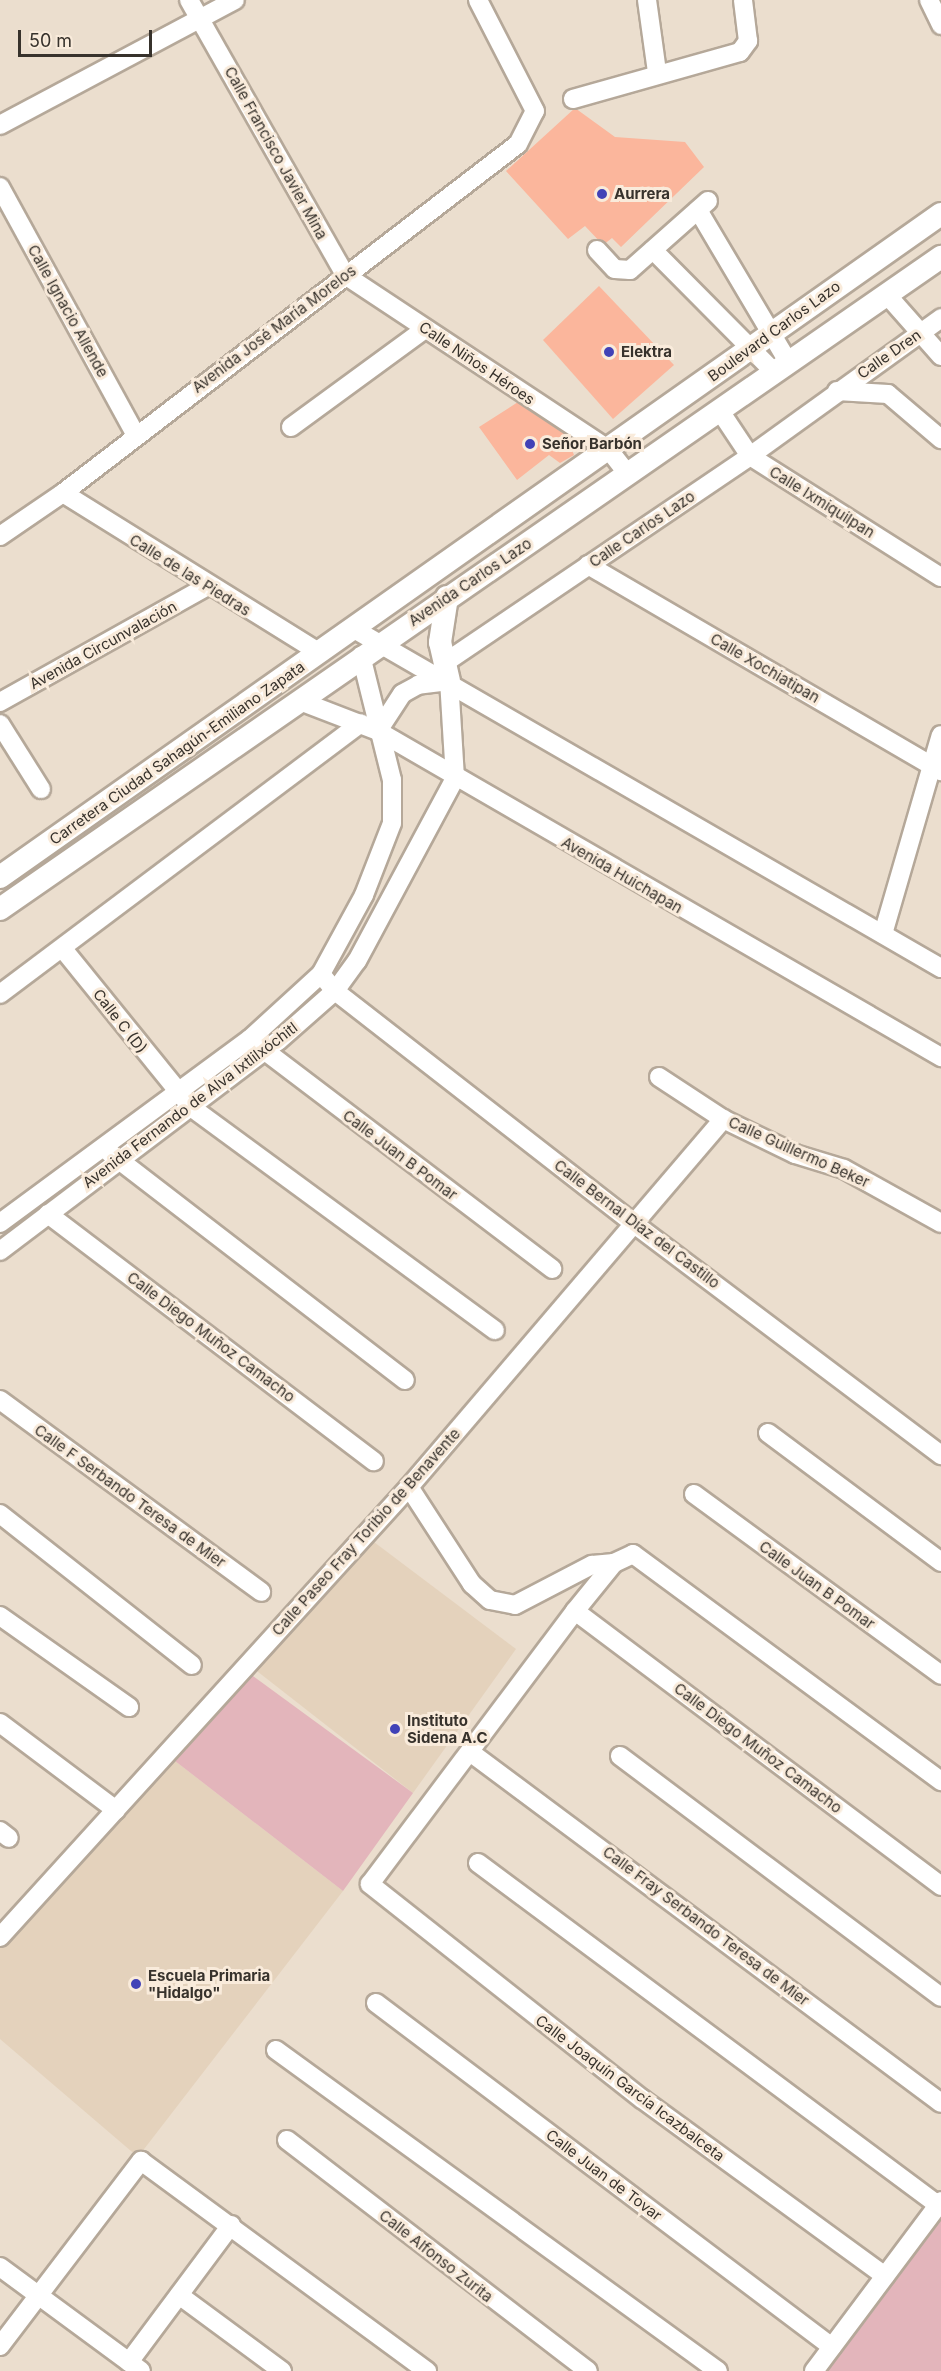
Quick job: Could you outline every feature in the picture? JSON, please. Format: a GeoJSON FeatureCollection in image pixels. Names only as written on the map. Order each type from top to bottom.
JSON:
{"type":"FeatureCollection","features":[{"type":"Feature","properties":{"kind":"main road","name":"Boulevard Carlos Lazo"},"geometry":{"type":"LineString","coordinates":[[609,450],[941,214]]}},
{"type":"Feature","properties":{"kind":"main road","name":"Avenida Carlos Lazo"},"geometry":{"type":"LineString","coordinates":[[0,909],[308,704],[371,642],[447,597],[628,474],[723,416],[782,368],[941,257]]}},
{"type":"Feature","properties":{"kind":"main road","name":"Avenida Carlos Lazo"},"geometry":{"type":"LineString","coordinates":[[371,642],[381,610],[609,450]]}},
{"type":"Feature","properties":{"kind":"main road"},"geometry":{"type":"LineString","coordinates":[[438,671],[439,623],[447,597]]}},
{"type":"Feature","properties":{"kind":"main road","name":"Carretera Ciudad Sahagún-Emiliano Zapata"},"geometry":{"type":"LineString","coordinates":[[0,877],[320,653],[371,642]]}},
{"type":"Feature","properties":{"kind":"street","name":"Calle Francisco Javier Mina"},"geometry":{"type":"LineString","coordinates":[[189,0],[345,275]]}},
{"type":"Feature","properties":{"kind":"street"},"geometry":{"type":"LineString","coordinates":[[0,125],[235,0]]}},
{"type":"Feature","properties":{"kind":"street","name":"Avenida José María Morelos"},"geometry":{"type":"LineString","coordinates":[[0,536],[63,493],[518,144],[535,111],[478,0]]}},
{"type":"Feature","properties":{"kind":"street"},"geometry":{"type":"LineString","coordinates":[[647,0],[657,72]]}},
{"type":"Feature","properties":{"kind":"street"},"geometry":{"type":"LineString","coordinates":[[573,99],[657,72],[740,52],[748,41],[743,0]]}},
{"type":"Feature","properties":{"kind":"street"},"geometry":{"type":"LineString","coordinates":[[929,0],[941,25]]}},
{"type":"Feature","properties":{"kind":"street","name":"Calle Ignacio Allende"},"geometry":{"type":"LineString","coordinates":[[0,187],[136,435]]}},
{"type":"Feature","properties":{"kind":"street"},"geometry":{"type":"LineString","coordinates":[[597,250],[621,270],[653,250],[703,206],[771,334],[782,368]]}},
{"type":"Feature","properties":{"kind":"street"},"geometry":{"type":"LineString","coordinates":[[653,250],[750,349],[782,368]]}},
{"type":"Feature","properties":{"kind":"street","name":"Calle Niños Héroes"},"geometry":{"type":"LineString","coordinates":[[345,275],[609,450],[628,474]]}},
{"type":"Feature","properties":{"kind":"street"},"geometry":{"type":"LineString","coordinates":[[888,296],[941,356]]}},
{"type":"Feature","properties":{"kind":"street","name":"Calle Dren"},"geometry":{"type":"LineString","coordinates":[[837,391],[941,318]]}},
{"type":"Feature","properties":{"kind":"street"},"geometry":{"type":"LineString","coordinates":[[291,427],[426,329]]}},
{"type":"Feature","properties":{"kind":"street"},"geometry":{"type":"LineString","coordinates":[[837,391],[888,394],[941,439]]}},
{"type":"Feature","properties":{"kind":"street","name":"Calle Carlos Lazo"},"geometry":{"type":"LineString","coordinates":[[438,671],[837,391]]}},
{"type":"Feature","properties":{"kind":"street","name":"Calle Ixmiquilpan"},"geometry":{"type":"LineString","coordinates":[[723,416],[748,454],[941,577]]}},
{"type":"Feature","properties":{"kind":"street","name":"Calle de las Piedras"},"geometry":{"type":"LineString","coordinates":[[63,493],[206,587],[320,653]]}},
{"type":"Feature","properties":{"kind":"street","name":"Calle Xochiatipan"},"geometry":{"type":"LineString","coordinates":[[588,565],[937,769]]}},
{"type":"Feature","properties":{"kind":"street","name":"Avenida Circunvalación"},"geometry":{"type":"LineString","coordinates":[[0,702],[206,587]]}},
{"type":"Feature","properties":{"kind":"street"},"geometry":{"type":"LineString","coordinates":[[371,642],[438,671],[941,968]]}},
{"type":"Feature","properties":{"kind":"street","name":"Avenida Fernando de Alva Ixtlilxóchitl"},"geometry":{"type":"LineString","coordinates":[[0,1223],[250,1039],[321,974],[364,895],[392,823],[392,780],[378,731],[371,642]]}},
{"type":"Feature","properties":{"kind":"street"},"geometry":{"type":"LineString","coordinates":[[378,731],[402,694],[438,671]]}},
{"type":"Feature","properties":{"kind":"street"},"geometry":{"type":"LineString","coordinates":[[438,671],[455,778]]}},
{"type":"Feature","properties":{"kind":"street","name":"Avenida Huichapan"},"geometry":{"type":"LineString","coordinates":[[308,704],[378,731],[455,778],[941,1057]]}},
{"type":"Feature","properties":{"kind":"street"},"geometry":{"type":"LineString","coordinates":[[0,994],[63,949],[356,722]]}},
{"type":"Feature","properties":{"kind":"street"},"geometry":{"type":"LineString","coordinates":[[0,724],[41,789]]}},
{"type":"Feature","properties":{"kind":"street"},"geometry":{"type":"LineString","coordinates":[[883,934],[937,769],[941,735]]}},
{"type":"Feature","properties":{"kind":"street","name":"Avenida Fernando de Alva Ixtlilxóchitl"},"geometry":{"type":"LineString","coordinates":[[0,1251],[118,1160],[265,1052],[335,991],[381,923],[455,778]]}},
{"type":"Feature","properties":{"kind":"street","name":"Calle C (D)"},"geometry":{"type":"LineString","coordinates":[[63,949],[191,1107]]}},
{"type":"Feature","properties":{"kind":"street","name":"Calle Bernal Díaz del Castillo"},"geometry":{"type":"LineString","coordinates":[[321,974],[335,991],[633,1224],[941,1455]]}},
{"type":"Feature","properties":{"kind":"street","name":"Calle Juan B Pomar"},"geometry":{"type":"LineString","coordinates":[[250,1039],[552,1269]]}},
{"type":"Feature","properties":{"kind":"street","name":"Calle Guillermo Beker"},"geometry":{"type":"LineString","coordinates":[[659,1077],[723,1119],[795,1154],[844,1170],[941,1223]]}},
{"type":"Feature","properties":{"kind":"street"},"geometry":{"type":"LineString","coordinates":[[191,1107],[495,1330]]}},
{"type":"Feature","properties":{"kind":"street","name":"Calle Paseo Fray Toribio de Benavente"},"geometry":{"type":"LineString","coordinates":[[0,1937],[409,1487],[723,1119]]}},
{"type":"Feature","properties":{"kind":"street"},"geometry":{"type":"LineString","coordinates":[[102,1146],[405,1380]]}},
{"type":"Feature","properties":{"kind":"street","name":"Calle Diego Muñoz Camacho"},"geometry":{"type":"LineString","coordinates":[[48,1214],[374,1461]]}},
{"type":"Feature","properties":{"kind":"street","name":"Calle F Serbando Teresa de Mier"},"geometry":{"type":"LineString","coordinates":[[0,1400],[261,1592]]}},
{"type":"Feature","properties":{"kind":"street"},"geometry":{"type":"LineString","coordinates":[[768,1433],[941,1562]]}},
{"type":"Feature","properties":{"kind":"street"},"geometry":{"type":"LineString","coordinates":[[409,1487],[472,1584],[490,1600],[515,1605],[592,1565],[614,1563],[640,1556],[941,1781]]}},
{"type":"Feature","properties":{"kind":"street","name":"Calle Juan B Pomar"},"geometry":{"type":"LineString","coordinates":[[694,1494],[941,1675]]}},
{"type":"Feature","properties":{"kind":"street"},"geometry":{"type":"LineString","coordinates":[[0,1514],[192,1665]]}},
{"type":"Feature","properties":{"kind":"street"},"geometry":{"type":"LineString","coordinates":[[470,1752],[575,1611],[614,1563]]}},
{"type":"Feature","properties":{"kind":"street","name":"Calle Diego Muñoz Camacho"},"geometry":{"type":"LineString","coordinates":[[575,1611],[941,1886]]}},
{"type":"Feature","properties":{"kind":"street"},"geometry":{"type":"LineString","coordinates":[[0,1616],[129,1707]]}},
{"type":"Feature","properties":{"kind":"street"},"geometry":{"type":"LineString","coordinates":[[0,1723],[116,1810]]}},
{"type":"Feature","properties":{"kind":"street","name":"Calle Joaquín García Icazbalceta"},"geometry":{"type":"LineString","coordinates":[[470,1752],[370,1879],[379,1895],[642,2099],[885,2276]]}},
{"type":"Feature","properties":{"kind":"street","name":"Calle Fray Serbando Teresa de Mier"},"geometry":{"type":"LineString","coordinates":[[470,1752],[941,2103]]}},
{"type":"Feature","properties":{"kind":"street"},"geometry":{"type":"LineString","coordinates":[[620,1756],[941,1997]]}},
{"type":"Feature","properties":{"kind":"street"},"geometry":{"type":"LineString","coordinates":[[478,1863],[939,2203],[814,2371]]}},
{"type":"Feature","properties":{"kind":"street","name":"Calle Juan de Tovar"},"geometry":{"type":"LineString","coordinates":[[376,2003],[832,2347]]}},
{"type":"Feature","properties":{"kind":"street"},"geometry":{"type":"LineString","coordinates":[[276,2050],[718,2371]]}},
{"type":"Feature","properties":{"kind":"street","name":"Calle Alfonso Zurita"},"geometry":{"type":"LineString","coordinates":[[286,2140],[588,2371]]}},
{"type":"Feature","properties":{"kind":"street"},"geometry":{"type":"LineString","coordinates":[[0,2346],[141,2161],[427,2371]]}},
{"type":"Feature","properties":{"kind":"street"},"geometry":{"type":"LineString","coordinates":[[0,2267],[135,2367],[179,2295],[231,2225]]}},
{"type":"Feature","properties":{"kind":"street"},"geometry":{"type":"LineString","coordinates":[[179,2295],[282,2371]]}},
{"type":"Feature","properties":{"kind":"shaded area","name":"Instituto Sidena A.C"},"geometry":{"type":"Polygon","coordinates":[[[366,1536],[516,1649],[413,1793],[248,1664],[366,1536]]]}},
{"type":"Feature","properties":{"kind":"shaded area"},"geometry":{"type":"Polygon","coordinates":[[[242,1668],[413,1793],[343,1891],[166,1754],[242,1668]]]}},
{"type":"Feature","properties":{"kind":"shaded area","name":"Escuela Primaria \"Hidalgo\""},"geometry":{"type":"Polygon","coordinates":[[[166,1754],[343,1891],[138,2157],[0,2039],[0,1929],[166,1754]]]}},
{"type":"Feature","properties":{"kind":"shaded area"},"geometry":{"type":"Polygon","coordinates":[[[941,2207],[941,2371],[816,2371],[941,2207]]]}},
{"type":"Feature","properties":{"kind":"building","name":"Aurrera"},"geometry":{"type":"Polygon","coordinates":[[[575,108],[615,137],[685,142],[704,167],[621,247],[612,238],[603,245],[585,226],[568,239],[506,171],[575,108]]]}},
{"type":"Feature","properties":{"kind":"building","name":"Elektra"},"geometry":{"type":"Polygon","coordinates":[[[599,286],[674,365],[613,419],[543,340],[599,286]]]}},
{"type":"Feature","properties":{"kind":"building","name":"Señor Barbón"},"geometry":{"type":"Polygon","coordinates":[[[518,402],[565,433],[574,455],[560,463],[549,455],[517,480],[479,427],[518,402]]]}},
{"type":"Feature","properties":{"kind":"place","name":"Aurrera"},"geometry":{"type":"Point","coordinates":[602,194]}},
{"type":"Feature","properties":{"kind":"place","name":"Elektra"},"geometry":{"type":"Point","coordinates":[609,352]}},
{"type":"Feature","properties":{"kind":"place","name":"Señor Barbón"},"geometry":{"type":"Point","coordinates":[530,444]}},
{"type":"Feature","properties":{"kind":"place","name":"Instituto Sidena A.C"},"geometry":{"type":"Point","coordinates":[395,1729]}},
{"type":"Feature","properties":{"kind":"place","name":"Escuela Primaria \"Hidalgo\""},"geometry":{"type":"Point","coordinates":[136,1984]}}]}
